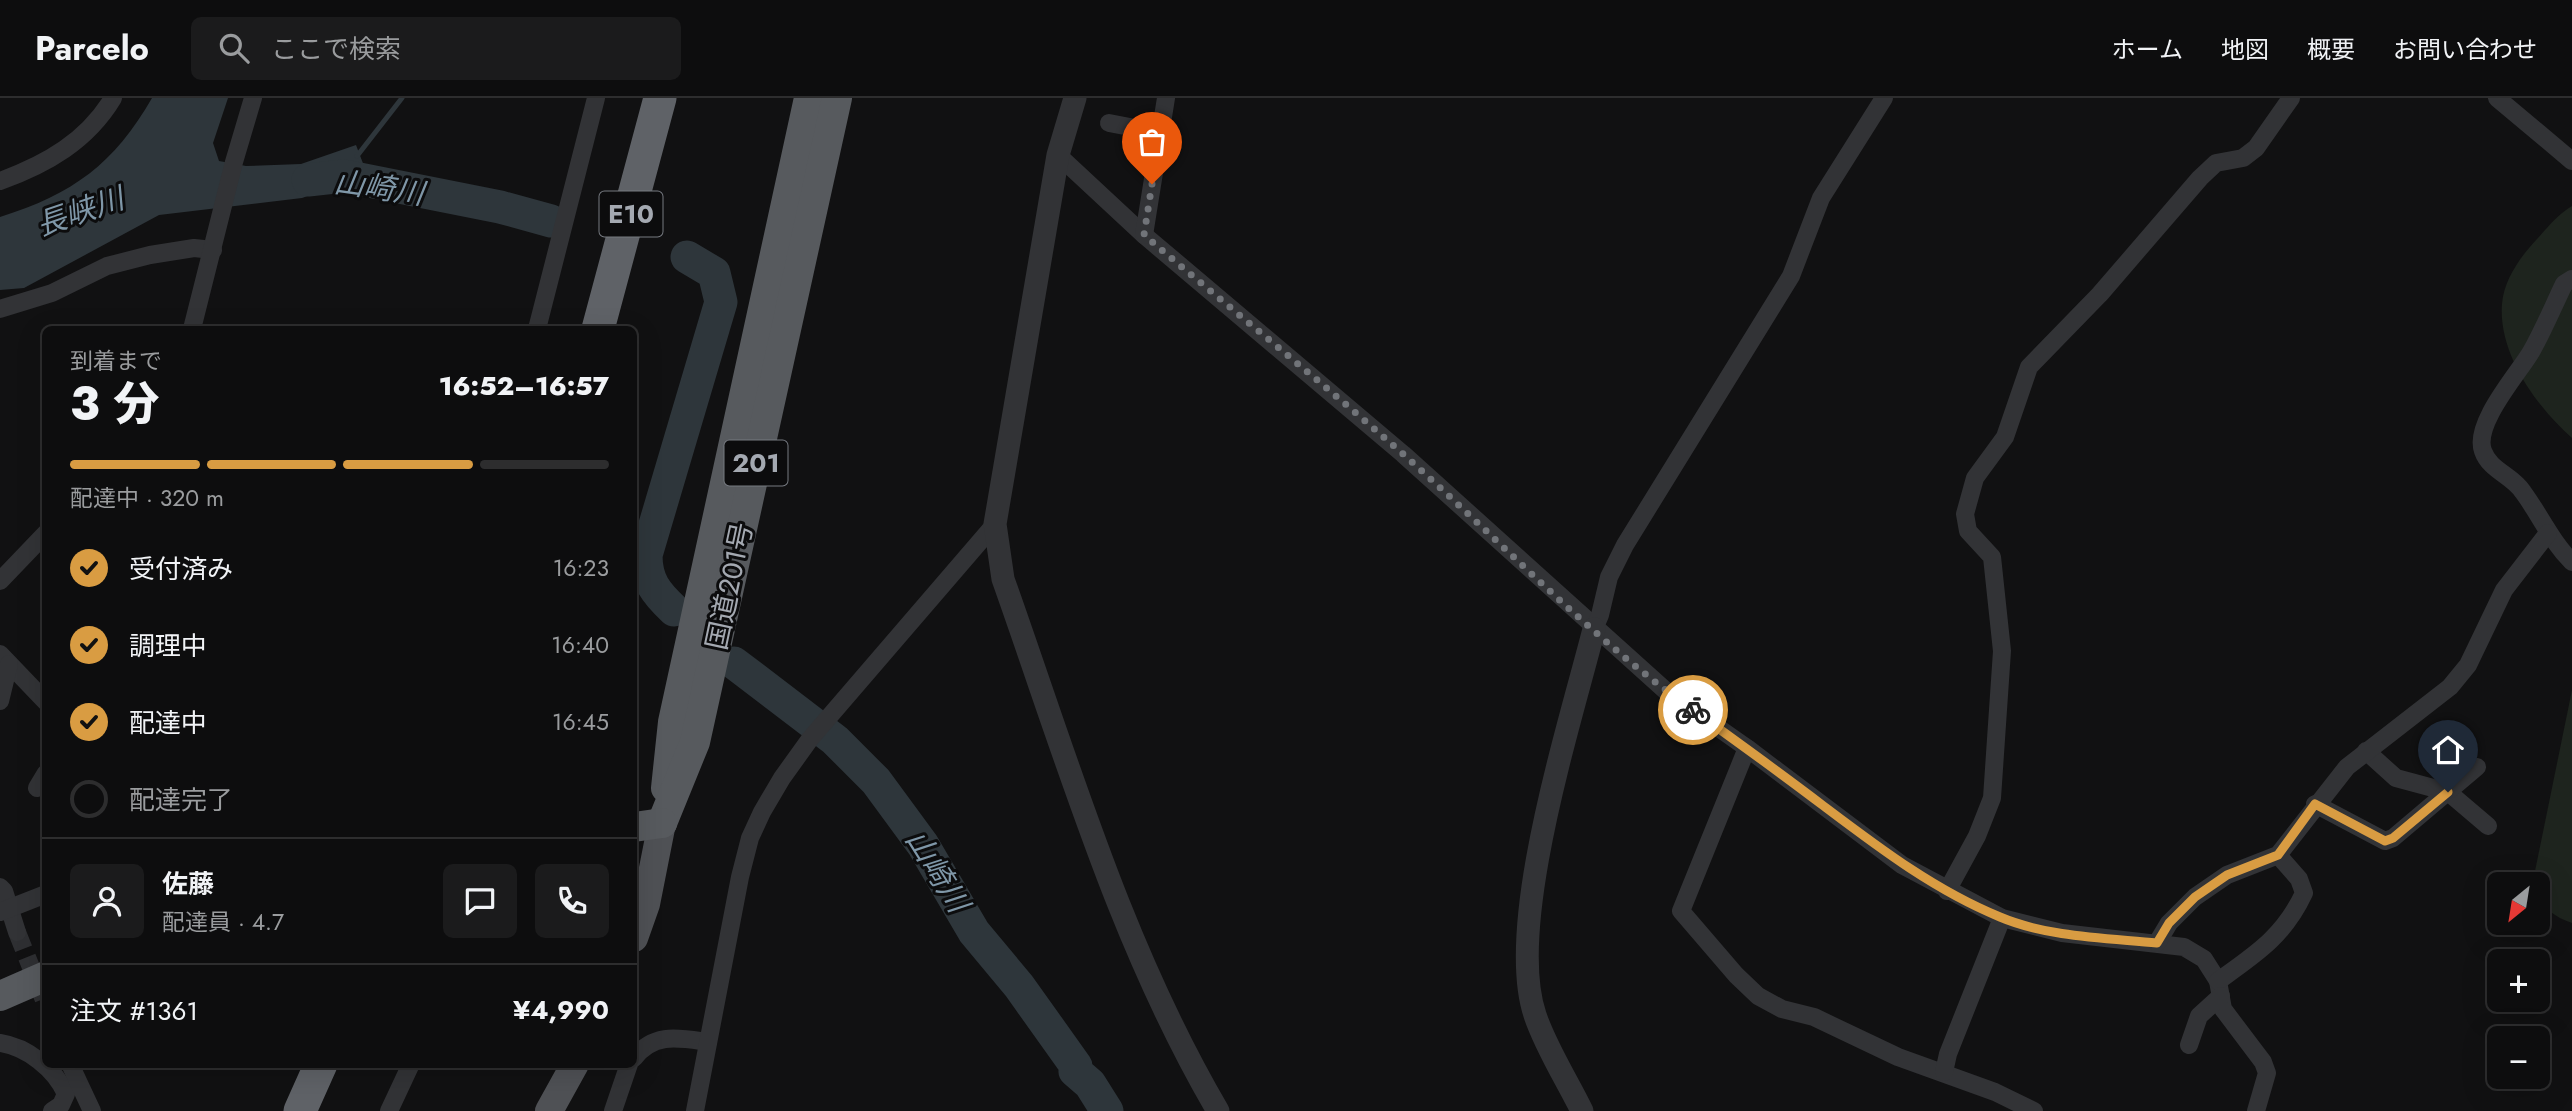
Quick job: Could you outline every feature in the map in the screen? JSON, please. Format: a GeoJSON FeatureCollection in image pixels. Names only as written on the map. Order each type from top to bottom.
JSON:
{"type":"FeatureCollection","features":[{"type":"Feature","properties":{"kind":"highway","name":"E10"},"geometry":{"type":"LineString","coordinates":[[599,326],[660,98]]}},
{"type":"Feature","properties":{"kind":"highway","name":"国道201号"},"geometry":{"type":"LineString","coordinates":[[648,825],[673,722],[809,98]]}},
{"type":"Feature","properties":{"kind":"highway","name":"国道201号"},"geometry":{"type":"LineString","coordinates":[[648,825],[695,742],[836,98]]}},
{"type":"Feature","properties":{"kind":"highway"},"geometry":{"type":"LineString","coordinates":[[0,996],[42,978]]}},
{"type":"Feature","properties":{"kind":"highway"},"geometry":{"type":"LineString","coordinates":[[300,1111],[319,1068]]}},
{"type":"Feature","properties":{"kind":"main road"},"geometry":{"type":"LineString","coordinates":[[637,930],[646,904],[648,825]]}},
{"type":"Feature","properties":{"kind":"main road"},"geometry":{"type":"LineString","coordinates":[[549,1111],[573,1068]]}},
{"type":"Feature","properties":{"kind":"street"},"geometry":{"type":"LineString","coordinates":[[0,181],[58,155],[93,126],[113,98]]}},
{"type":"Feature","properties":{"kind":"street"},"geometry":{"type":"LineString","coordinates":[[193,326],[253,98]]}},
{"type":"Feature","properties":{"kind":"street"},"geometry":{"type":"LineString","coordinates":[[538,326],[596,98]]}},
{"type":"Feature","properties":{"kind":"street"},"geometry":{"type":"LineString","coordinates":[[1075,98],[1058,155],[995,524],[1003,579],[1117,902],[1187,1059],[1218,1111]]}},
{"type":"Feature","properties":{"kind":"street"},"geometry":{"type":"LineString","coordinates":[[1144,235],[1166,98]]}},
{"type":"Feature","properties":{"kind":"street"},"geometry":{"type":"LineString","coordinates":[[1582,1111],[1535,1016],[1526,971],[1538,858],[1609,576],[1625,545],[1791,276],[1821,198],[1884,98]]}},
{"type":"Feature","properties":{"kind":"street"},"geometry":{"type":"LineString","coordinates":[[1947,891],[1977,836],[1992,799],[2001,665],[1992,557],[1968,531],[1965,514],[1975,478],[2005,437],[2029,367],[2100,294],[2200,178],[2216,163],[2244,158],[2256,148],[2291,98]]}},
{"type":"Feature","properties":{"kind":"street"},"geometry":{"type":"LineString","coordinates":[[2497,98],[2572,161]]}},
{"type":"Feature","properties":{"kind":"street"},"geometry":{"type":"LineString","coordinates":[[1109,123],[1161,132]]}},
{"type":"Feature","properties":{"kind":"street"},"geometry":{"type":"LineString","coordinates":[[1058,155],[1144,235],[1403,454],[1594,629],[1666,691],[1747,748],[1902,865],[2002,918],[2062,933],[2183,947],[2204,959],[2220,989],[2223,1009],[2263,1062],[2267,1073],[2256,1111]]}},
{"type":"Feature","properties":{"kind":"street"},"geometry":{"type":"LineString","coordinates":[[0,309],[52,293],[107,266],[194,248],[213,250]]}},
{"type":"Feature","properties":{"kind":"street"},"geometry":{"type":"LineString","coordinates":[[2572,279],[2564,285],[2531,351],[2496,404],[2484,430],[2481,448],[2490,465],[2522,489],[2548,533],[2572,562]]}},
{"type":"Feature","properties":{"kind":"street"},"geometry":{"type":"LineString","coordinates":[[695,1111],[740,877],[750,838],[769,801],[810,740],[995,524]]}},
{"type":"Feature","properties":{"kind":"street"},"geometry":{"type":"LineString","coordinates":[[2157,943],[2169,923],[2195,897],[2227,875],[2278,855],[2315,804],[2347,767],[2451,687],[2468,665],[2504,590],[2548,533]]}},
{"type":"Feature","properties":{"kind":"street"},"geometry":{"type":"LineString","coordinates":[[0,581],[42,537]]}},
{"type":"Feature","properties":{"kind":"street"},"geometry":{"type":"LineString","coordinates":[[0,701],[5,659]]}},
{"type":"Feature","properties":{"kind":"street"},"geometry":{"type":"LineString","coordinates":[[5,659],[42,698]]}},
{"type":"Feature","properties":{"kind":"street"},"geometry":{"type":"LineString","coordinates":[[1747,748],[1681,911],[1736,975],[1758,996],[1782,1009],[1840,1028],[1898,1057],[1944,1072],[2034,1111]]}},
{"type":"Feature","properties":{"kind":"street"},"geometry":{"type":"LineString","coordinates":[[2366,751],[2396,778],[2448,792],[2488,826]]}},
{"type":"Feature","properties":{"kind":"street"},"geometry":{"type":"LineString","coordinates":[[2315,804],[2385,841],[2393,838],[2477,767]]}},
{"type":"Feature","properties":{"kind":"street"},"geometry":{"type":"LineString","coordinates":[[2189,1045],[2199,1016],[2220,989],[2291,921],[2304,893],[2298,879],[2278,855]]}},
{"type":"Feature","properties":{"kind":"street"},"geometry":{"type":"LineString","coordinates":[[0,887],[5,910],[17,932]]}},
{"type":"Feature","properties":{"kind":"street"},"geometry":{"type":"LineString","coordinates":[[5,910],[42,896]]}},
{"type":"Feature","properties":{"kind":"street"},"geometry":{"type":"LineString","coordinates":[[1944,1072],[1948,1054],[2002,918]]}},
{"type":"Feature","properties":{"kind":"street"},"geometry":{"type":"LineString","coordinates":[[637,1054],[644,1045],[673,1037],[708,1042]]}},
{"type":"Feature","properties":{"kind":"street"},"geometry":{"type":"LineString","coordinates":[[0,1042],[10,1044],[42,1063]]}},
{"type":"Feature","properties":{"kind":"street"},"geometry":{"type":"LineString","coordinates":[[47,1068],[60,1080],[66,1094],[61,1105],[52,1111]]}},
{"type":"Feature","properties":{"kind":"street"},"geometry":{"type":"LineString","coordinates":[[72,1068],[92,1111]]}},
{"type":"Feature","properties":{"kind":"street"},"geometry":{"type":"LineString","coordinates":[[389,1111],[409,1068]]}},
{"type":"Feature","properties":{"kind":"street"},"geometry":{"type":"LineString","coordinates":[[612,1111],[628,1068]]}},
{"type":"Feature","properties":{"kind":"shaded area"},"geometry":{"type":"Polygon","coordinates":[[[2572,206],[2572,438],[2546,411],[2522,378],[2506,342],[2502,304],[2506,286],[2519,260],[2553,221],[2572,206]]]}},
{"type":"Feature","properties":{"kind":"shaded area"},"geometry":{"type":"Polygon","coordinates":[[[2572,690],[2572,923],[2550,911],[2550,872],[2535,872],[2572,690]]]}},
{"type":"Feature","properties":{"kind":"water","name":"長峡川"},"geometry":{"type":"Polygon","coordinates":[[[152,98],[228,98],[213,143],[219,161],[246,166],[301,164],[356,145],[364,166],[346,183],[302,198],[159,215],[24,288],[0,290],[0,217],[49,198],[89,174],[122,141],[152,98]]]}},
{"type":"Feature","properties":{"kind":"waterway"},"geometry":{"type":"LineString","coordinates":[[357,156],[402,98]]}},
{"type":"Feature","properties":{"kind":"waterway","name":"山崎川"},"geometry":{"type":"LineString","coordinates":[[308,180],[344,176],[500,207],[551,221]]}},
{"type":"Feature","properties":{"kind":"waterway","name":"山崎川"},"geometry":{"type":"LineString","coordinates":[[674,610],[653,586],[646,555],[721,302],[714,273],[687,257]]}},
{"type":"Feature","properties":{"kind":"waterway","name":"山崎川"},"geometry":{"type":"LineString","coordinates":[[734,663],[835,740],[876,781],[923,845],[974,932],[1019,986],[1076,1066],[1075,1071],[1090,1084],[1107,1111]]}},
{"type":"Feature","properties":{"kind":"tunnel"},"geometry":{"type":"LineString","coordinates":[[17,932],[42,995]]}},
{"type":"Feature","properties":{"kind":"way so far"},"geometry":{"type":"LineString","coordinates":[[1152,184],[1144,235],[1403,454],[1594,629],[1666,691],[1693,710]]}},
{"type":"Feature","properties":{"kind":"route"},"geometry":{"type":"LineString","coordinates":[[1693,710],[1902,865],[1947,891],[2002,918],[2062,933],[2130,941],[2157,943],[2169,923],[2195,897],[2227,875],[2278,855],[2315,804],[2385,841],[2393,838],[2448,792]]}}]}
